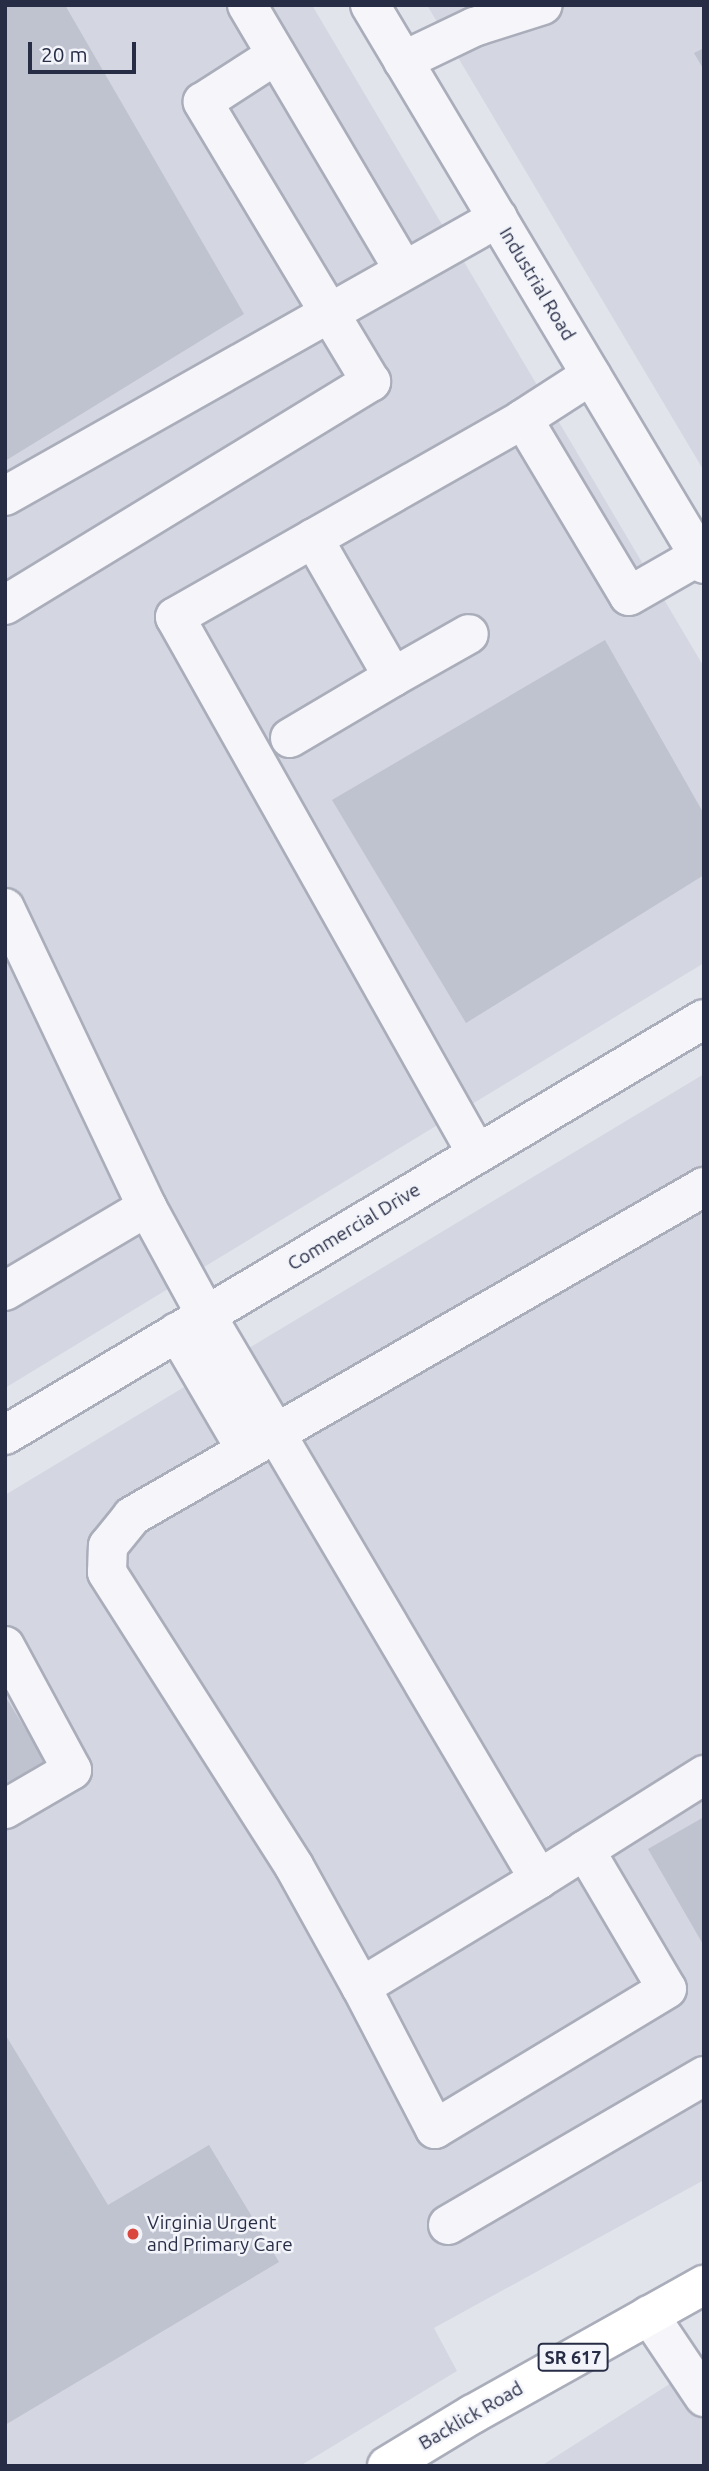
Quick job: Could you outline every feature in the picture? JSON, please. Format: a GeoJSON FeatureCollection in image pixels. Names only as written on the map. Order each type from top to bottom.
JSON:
{"type":"FeatureCollection","features":[{"type":"Feature","properties":{"kind":"main road","name":"Backlick Road"},"geometry":{"type":"LineString","coordinates":[[387,2466],[473,2414],[704,2285]]}},
{"type":"Feature","properties":{"kind":"main road"},"geometry":{"type":"LineString","coordinates":[[436,2466],[473,2414]]}},
{"type":"Feature","properties":{"kind":"street"},"geometry":{"type":"LineString","coordinates":[[247,5],[404,270]]}},
{"type":"Feature","properties":{"kind":"street","name":"Industrial Road"},"geometry":{"type":"LineString","coordinates":[[370,5],[701,560]]}},
{"type":"Feature","properties":{"kind":"street"},"geometry":{"type":"LineString","coordinates":[[403,61],[474,27],[543,5]]}},
{"type":"Feature","properties":{"kind":"street"},"geometry":{"type":"LineString","coordinates":[[5,605],[371,382],[203,102],[276,55]]}},
{"type":"Feature","properties":{"kind":"street"},"geometry":{"type":"LineString","coordinates":[[5,496],[498,218]]}},
{"type":"Feature","properties":{"kind":"street"},"geometry":{"type":"LineString","coordinates":[[477,1154],[174,617],[523,419],[591,375]]}},
{"type":"Feature","properties":{"kind":"street"},"geometry":{"type":"LineString","coordinates":[[523,419],[629,596],[701,560]]}},
{"type":"Feature","properties":{"kind":"street"},"geometry":{"type":"LineString","coordinates":[[313,538],[393,677]]}},
{"type":"Feature","properties":{"kind":"street"},"geometry":{"type":"LineString","coordinates":[[290,738],[469,635]]}},
{"type":"Feature","properties":{"kind":"street"},"geometry":{"type":"LineString","coordinates":[[5,908],[147,1207],[192,1323],[262,1441],[539,1879]]}},
{"type":"Feature","properties":{"kind":"street","name":"Commercial Drive"},"geometry":{"type":"LineString","coordinates":[[5,1435],[704,1019]]}},
{"type":"Feature","properties":{"kind":"street"},"geometry":{"type":"LineString","coordinates":[[585,1850],[667,1989],[435,2129],[294,1866],[107,1572],[108,1546],[132,1516],[704,1186]]}},
{"type":"Feature","properties":{"kind":"street"},"geometry":{"type":"LineString","coordinates":[[5,1291],[147,1207]]}},
{"type":"Feature","properties":{"kind":"street"},"geometry":{"type":"LineString","coordinates":[[5,1646],[72,1770],[5,1809]]}},
{"type":"Feature","properties":{"kind":"street"},"geometry":{"type":"LineString","coordinates":[[361,1987],[704,1775]]}},
{"type":"Feature","properties":{"kind":"street"},"geometry":{"type":"LineString","coordinates":[[448,2225],[704,2076]]}},
{"type":"Feature","properties":{"kind":"street"},"geometry":{"type":"LineString","coordinates":[[649,2315],[704,2397]]}},
{"type":"Feature","properties":{"kind":"shaded area"},"geometry":{"type":"Polygon","coordinates":[[[5,5],[312,5],[704,667],[704,963],[5,1388],[5,5]]]}},
{"type":"Feature","properties":{"kind":"shaded area"},"geometry":{"type":"Polygon","coordinates":[[[427,5],[704,5],[704,471],[466,71],[427,5]]]}},
{"type":"Feature","properties":{"kind":"shaded area"},"geometry":{"type":"Polygon","coordinates":[[[704,1074],[704,2180],[434,2328],[457,2371],[300,2466],[5,2466],[5,1495],[704,1074]]]}},
{"type":"Feature","properties":{"kind":"shaded area"},"geometry":{"type":"Polygon","coordinates":[[[704,2362],[704,2466],[541,2466],[704,2362]]]}},
{"type":"Feature","properties":{"kind":"building"},"geometry":{"type":"Polygon","coordinates":[[[5,5],[65,5],[244,314],[5,461],[5,5]]]}},
{"type":"Feature","properties":{"kind":"building"},"geometry":{"type":"Polygon","coordinates":[[[704,48],[704,70],[694,53],[704,48]]]}},
{"type":"Feature","properties":{"kind":"building"},"geometry":{"type":"Polygon","coordinates":[[[605,640],[704,814],[704,875],[466,1023],[332,800],[605,640]]]}},
{"type":"Feature","properties":{"kind":"building"},"geometry":{"type":"Polygon","coordinates":[[[5,1696],[48,1766],[5,1791],[5,1696]]]}},
{"type":"Feature","properties":{"kind":"building"},"geometry":{"type":"Polygon","coordinates":[[[704,1817],[704,1946],[648,1849],[704,1817]]]}},
{"type":"Feature","properties":{"kind":"building","name":"Virginia Urgent and Primary Care"},"geometry":{"type":"Polygon","coordinates":[[[5,2034],[108,2205],[209,2145],[279,2262],[5,2425],[5,2034]]]}},
{"type":"Feature","properties":{"kind":"place","name":"Virginia Urgent and Primary Care"},"geometry":{"type":"Point","coordinates":[133,2234]}}]}
